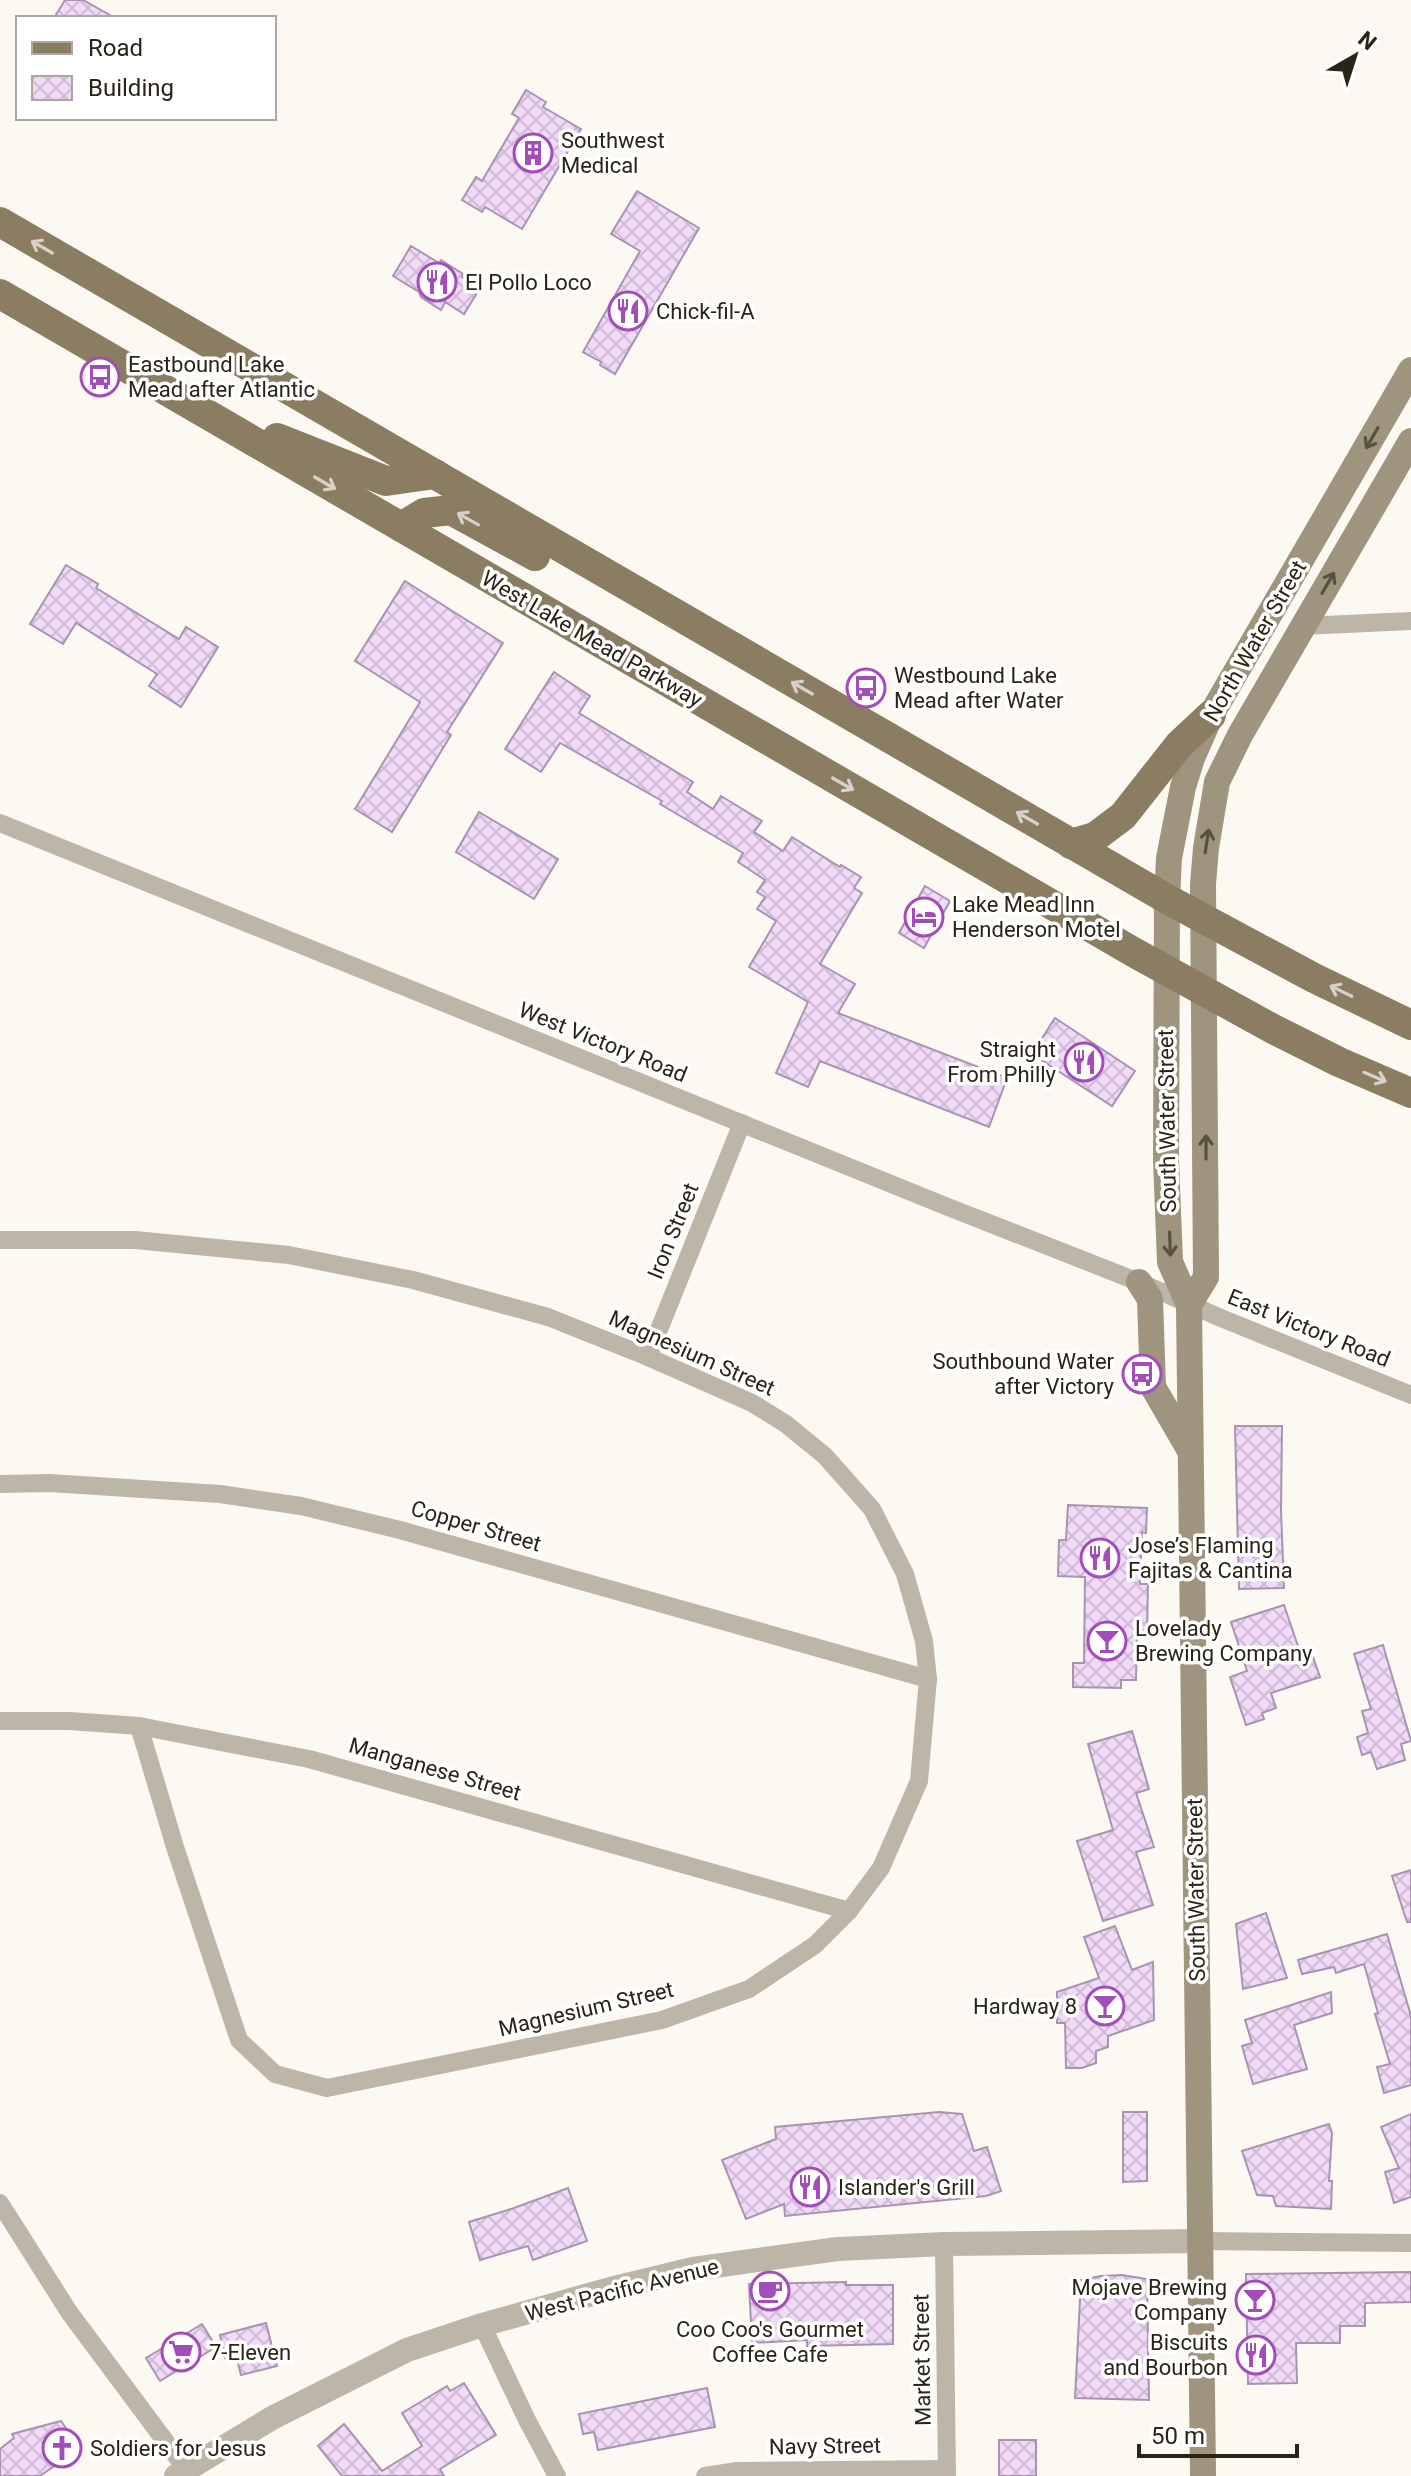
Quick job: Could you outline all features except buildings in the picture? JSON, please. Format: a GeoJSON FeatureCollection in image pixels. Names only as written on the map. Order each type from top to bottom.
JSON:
{"type":"FeatureCollection","features":[{"type":"Feature","properties":{"kind":"main road"},"geometry":{"type":"LineString","coordinates":[[0,222],[1071,844],[1314,978],[1411,1025]]}},
{"type":"Feature","properties":{"kind":"main road","name":"West Lake Mead Parkway"},"geometry":{"type":"LineString","coordinates":[[0,294],[1186,981],[1339,1062],[1411,1093]]}},
{"type":"Feature","properties":{"kind":"main road","name":"North Water Street"},"geometry":{"type":"LineString","coordinates":[[1204,955],[1169,858],[1192,758],[1211,715],[1411,370]]}},
{"type":"Feature","properties":{"kind":"main road"},"geometry":{"type":"LineString","coordinates":[[185,402],[386,481],[435,474]]}},
{"type":"Feature","properties":{"kind":"main road","name":"North Water Street"},"geometry":{"type":"LineString","coordinates":[[1167,934],[1186,909],[1206,848],[1217,782],[1240,735],[1411,441]]}},
{"type":"Feature","properties":{"kind":"main road"},"geometry":{"type":"LineString","coordinates":[[401,527],[424,513],[451,510],[567,574],[616,580]]}},
{"type":"Feature","properties":{"kind":"main road"},"geometry":{"type":"LineString","coordinates":[[1071,844],[1095,837],[1116,823],[1144,793],[1179,745],[1211,715]]}},
{"type":"Feature","properties":{"kind":"main road","name":"South Water Street"},"geometry":{"type":"LineString","coordinates":[[1167,934],[1186,981],[1206,1277],[1189,1305]]}},
{"type":"Feature","properties":{"kind":"main road","name":"South Water Street"},"geometry":{"type":"LineString","coordinates":[[1203,2476],[1189,1305],[1170,1262],[1166,1160],[1186,981],[1204,955]]}},
{"type":"Feature","properties":{"kind":"main road"},"geometry":{"type":"LineString","coordinates":[[1139,1282],[1150,1299],[1153,1387],[1191,1452]]}},
{"type":"Feature","properties":{"kind":"street"},"geometry":{"type":"LineString","coordinates":[[1303,626],[1411,621]]}},
{"type":"Feature","properties":{"kind":"street","name":"West Victory Road"},"geometry":{"type":"LineString","coordinates":[[0,823],[1139,1282],[1189,1305]]}},
{"type":"Feature","properties":{"kind":"street","name":"Iron Street"},"geometry":{"type":"LineString","coordinates":[[648,1357],[742,1123]]}},
{"type":"Feature","properties":{"kind":"street","name":"Magnesium Street"},"geometry":{"type":"LineString","coordinates":[[0,1240],[135,1240],[289,1255],[413,1280],[548,1317],[752,1403],[786,1424],[825,1456],[872,1509],[905,1574],[924,1641],[928,1679],[919,1781],[881,1868],[849,1911],[815,1945],[749,1989],[662,2020],[327,2088],[275,2074],[239,2040],[175,1847],[139,1726]]}},
{"type":"Feature","properties":{"kind":"street","name":"East Victory Road"},"geometry":{"type":"LineString","coordinates":[[1189,1305],[1411,1395]]}},
{"type":"Feature","properties":{"kind":"street","name":"Copper Street"},"geometry":{"type":"LineString","coordinates":[[0,1484],[50,1483],[220,1494],[301,1506],[400,1530],[928,1679]]}},
{"type":"Feature","properties":{"kind":"street","name":"Manganese Street"},"geometry":{"type":"LineString","coordinates":[[0,1721],[69,1721],[139,1726],[309,1759],[849,1911]]}},
{"type":"Feature","properties":{"kind":"street"},"geometry":{"type":"LineString","coordinates":[[0,2203],[69,2312],[184,2474]]}},
{"type":"Feature","properties":{"kind":"street"},"geometry":{"type":"LineString","coordinates":[[1201,2241],[1411,2243]]}},
{"type":"Feature","properties":{"kind":"street","name":"West Pacific Avenue"},"geometry":{"type":"LineString","coordinates":[[184,2474],[272,2418],[407,2350],[482,2325],[693,2269],[838,2249],[944,2244],[1201,2241]]}},
{"type":"Feature","properties":{"kind":"street","name":"Market Street"},"geometry":{"type":"LineString","coordinates":[[944,2244],[947,2472]]}},
{"type":"Feature","properties":{"kind":"street"},"geometry":{"type":"LineString","coordinates":[[482,2325],[557,2476]]}},
{"type":"Feature","properties":{"kind":"street","name":"Navy Street"},"geometry":{"type":"LineString","coordinates":[[705,2476],[737,2471],[947,2472]]}},
{"type":"Feature","properties":{"kind":"place","name":"Southwest Medical"},"geometry":{"type":"Point","coordinates":[533,153]}},
{"type":"Feature","properties":{"kind":"place","name":"El Pollo Loco"},"geometry":{"type":"Point","coordinates":[437,282]}},
{"type":"Feature","properties":{"kind":"place","name":"Chick-fil-A"},"geometry":{"type":"Point","coordinates":[628,311]}},
{"type":"Feature","properties":{"kind":"place","name":"Eastbound Lake Mead after Atlantic"},"geometry":{"type":"Point","coordinates":[100,377]}},
{"type":"Feature","properties":{"kind":"place","name":"Westbound Lake Mead after Water"},"geometry":{"type":"Point","coordinates":[866,688]}},
{"type":"Feature","properties":{"kind":"place","name":"Lake Mead Inn Henderson Motel"},"geometry":{"type":"Point","coordinates":[924,917]}},
{"type":"Feature","properties":{"kind":"place","name":"Straight From Philly"},"geometry":{"type":"Point","coordinates":[1084,1062]}},
{"type":"Feature","properties":{"kind":"place","name":"Southbound Water after Victory"},"geometry":{"type":"Point","coordinates":[1142,1374]}},
{"type":"Feature","properties":{"kind":"place","name":"Jose’s Flaming Fajitas & Cantina"},"geometry":{"type":"Point","coordinates":[1100,1558]}},
{"type":"Feature","properties":{"kind":"place","name":"Lovelady Brewing Company"},"geometry":{"type":"Point","coordinates":[1107,1641]}},
{"type":"Feature","properties":{"kind":"place","name":"Hardway 8"},"geometry":{"type":"Point","coordinates":[1105,2006]}},
{"type":"Feature","properties":{"kind":"place","name":"Islander's Grill"},"geometry":{"type":"Point","coordinates":[810,2187]}},
{"type":"Feature","properties":{"kind":"place","name":"Coo Coo's Gourmet Coffee Cafe"},"geometry":{"type":"Point","coordinates":[770,2291]}},
{"type":"Feature","properties":{"kind":"place","name":"Mojave Brewing Company"},"geometry":{"type":"Point","coordinates":[1255,2300]}},
{"type":"Feature","properties":{"kind":"place","name":"7-Eleven"},"geometry":{"type":"Point","coordinates":[181,2352]}},
{"type":"Feature","properties":{"kind":"place","name":"Biscuits and Bourbon"},"geometry":{"type":"Point","coordinates":[1256,2355]}},
{"type":"Feature","properties":{"kind":"place","name":"Soldiers for Jesus"},"geometry":{"type":"Point","coordinates":[62,2448]}}]}
